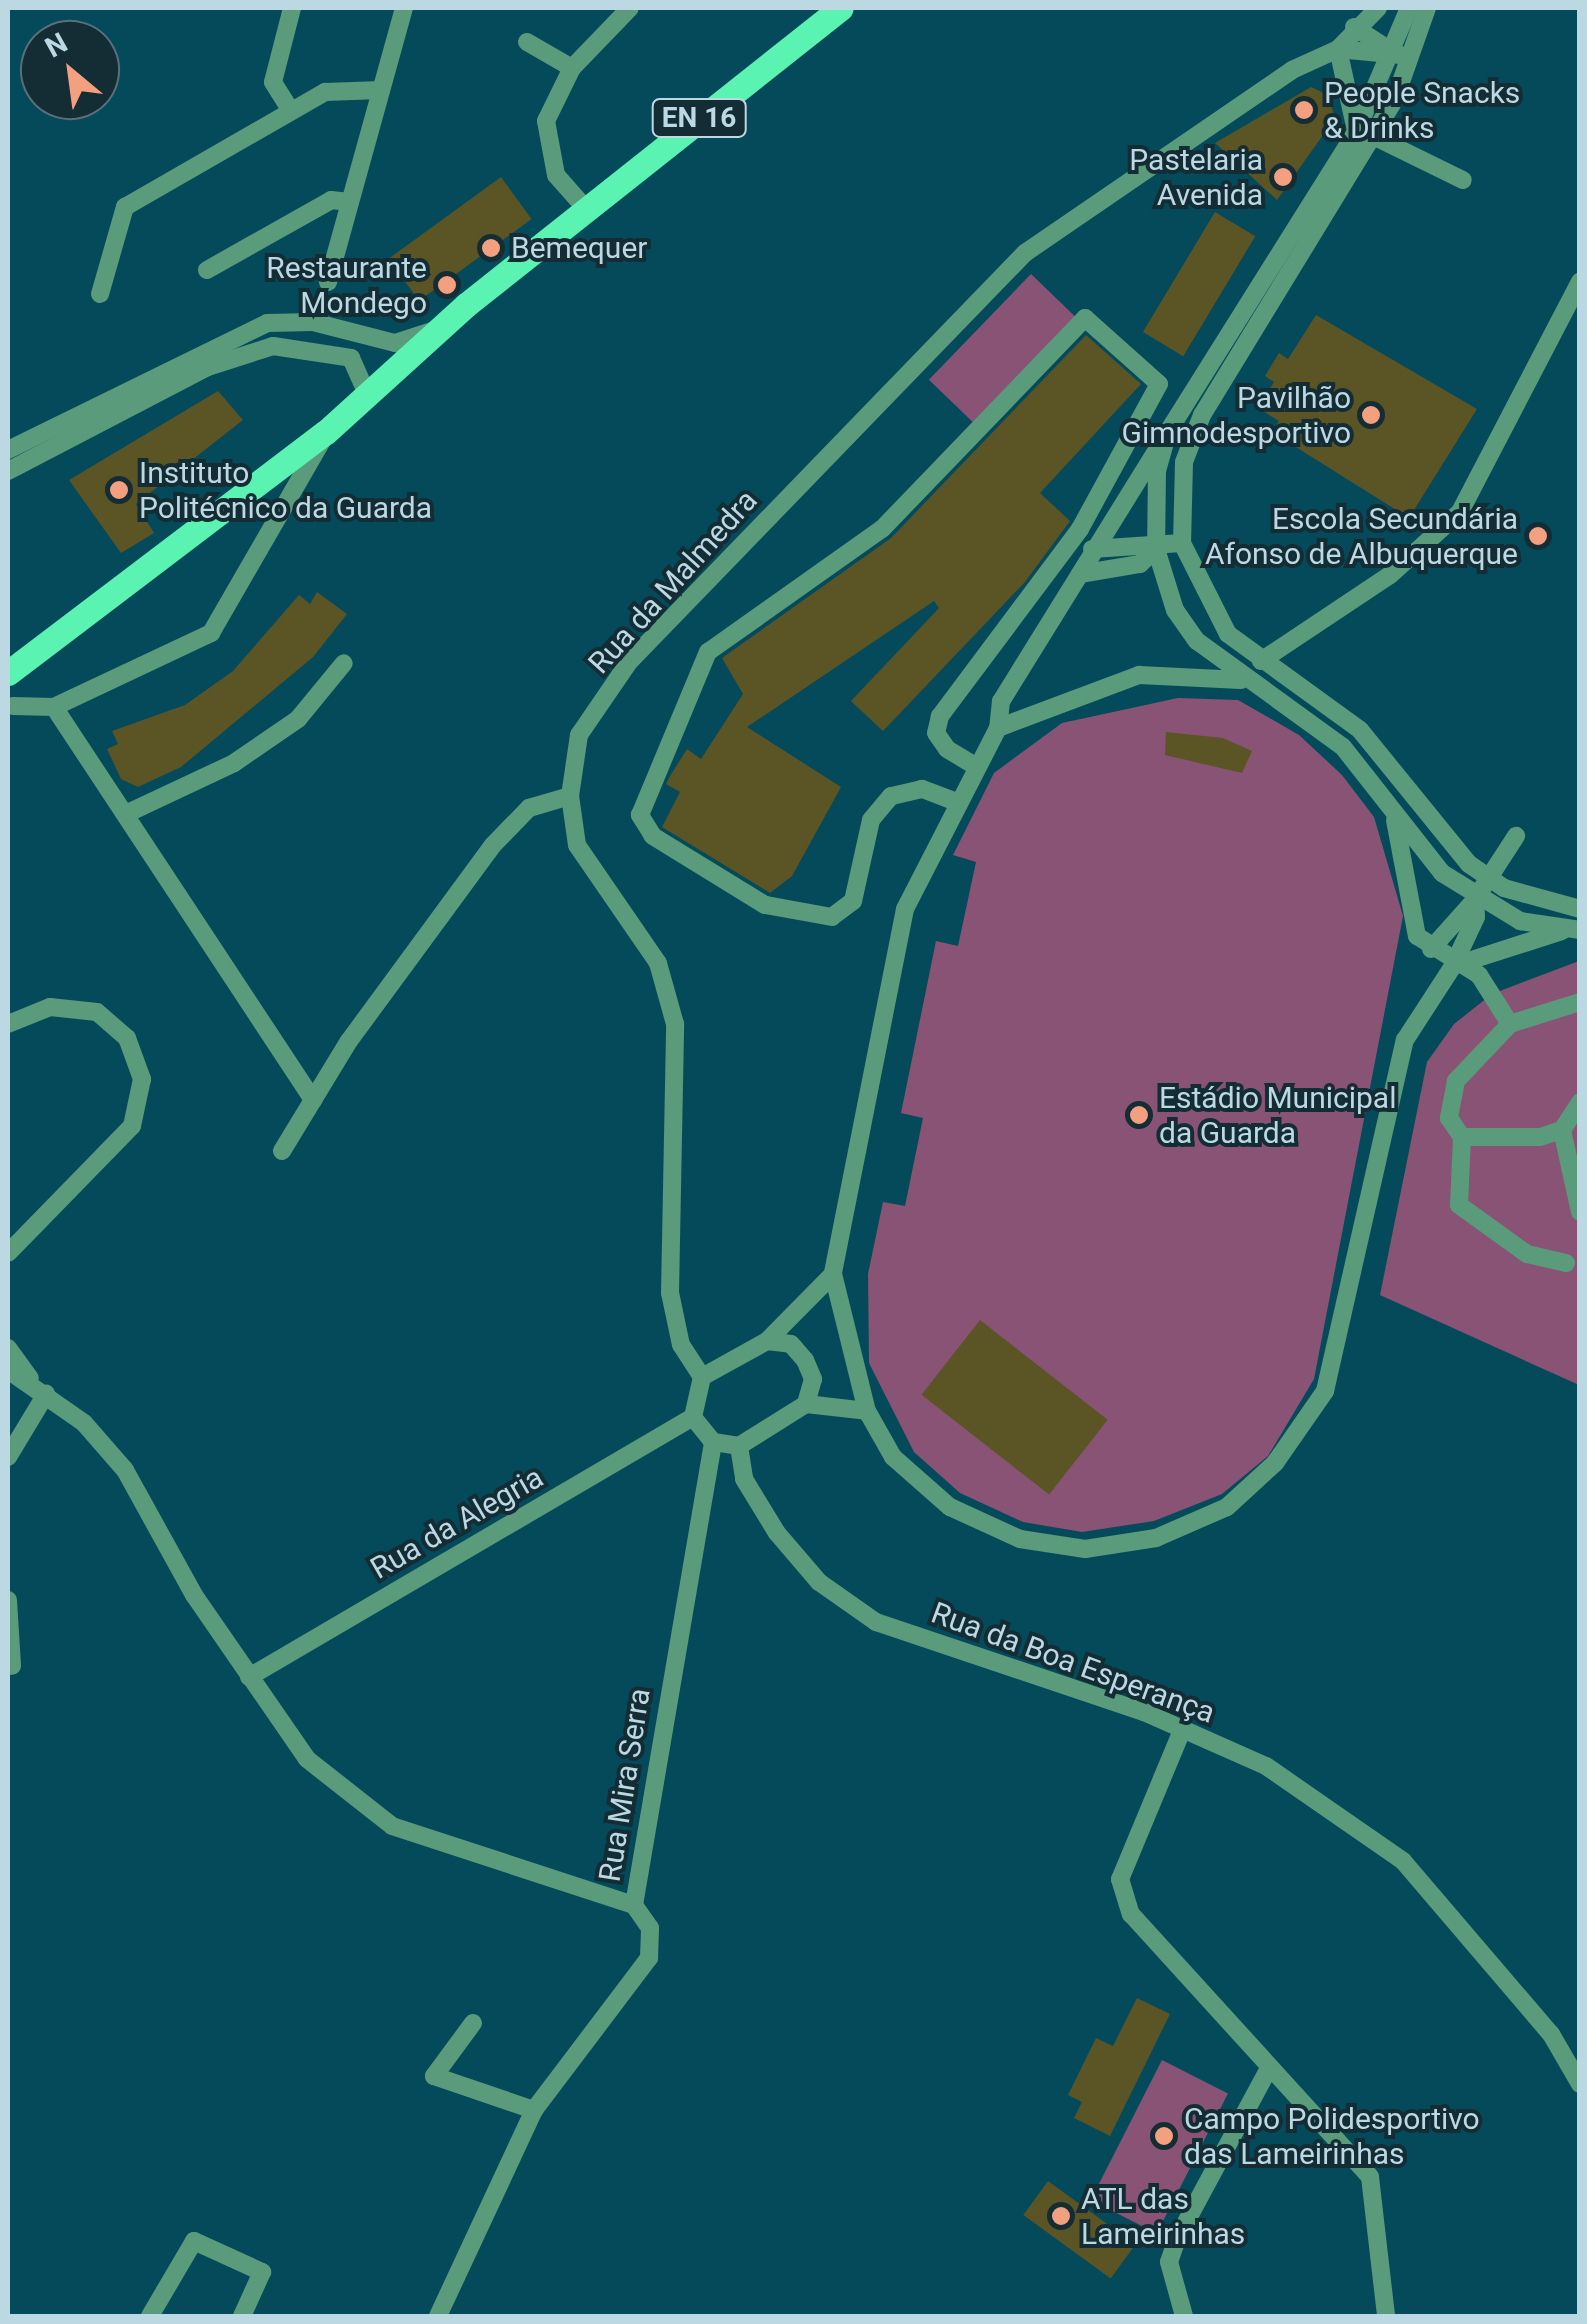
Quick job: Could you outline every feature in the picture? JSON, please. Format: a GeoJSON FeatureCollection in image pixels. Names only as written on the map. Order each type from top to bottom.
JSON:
{"type":"FeatureCollection","features":[{"type":"Feature","properties":{"kind":"main road","name":"EN 16"},"geometry":{"type":"LineString","coordinates":[[8,673],[326,432],[365,382],[398,354],[440,328],[841,8]]}},
{"type":"Feature","properties":{"kind":"street"},"geometry":{"type":"LineString","coordinates":[[291,112],[273,82],[292,8]]}},
{"type":"Feature","properties":{"kind":"street"},"geometry":{"type":"LineString","coordinates":[[328,282],[404,8]]}},
{"type":"Feature","properties":{"kind":"street"},"geometry":{"type":"LineString","coordinates":[[586,209],[556,175],[546,121],[572,68],[630,8]]}},
{"type":"Feature","properties":{"kind":"street","name":"Rua da Malmedra"},"geometry":{"type":"LineString","coordinates":[[702,1377],[681,1345],[670,1294],[674,1024],[658,963],[577,846],[570,796],[579,735],[628,662],[1024,253],[1292,70],[1338,49],[1354,27],[1378,8]]}},
{"type":"Feature","properties":{"kind":"street"},"geometry":{"type":"LineString","coordinates":[[1403,56],[1409,8]]}},
{"type":"Feature","properties":{"kind":"street"},"geometry":{"type":"LineString","coordinates":[[1427,8],[1365,134],[1202,416],[1184,462],[1182,544],[1204,600],[1260,660],[1360,730],[1488,879],[1580,909]]}},
{"type":"Feature","properties":{"kind":"street"},"geometry":{"type":"LineString","coordinates":[[1354,27],[1403,56]]}},
{"type":"Feature","properties":{"kind":"street"},"geometry":{"type":"LineString","coordinates":[[526,42],[572,68]]}},
{"type":"Feature","properties":{"kind":"street"},"geometry":{"type":"LineString","coordinates":[[1338,49],[1365,134],[1463,180]]}},
{"type":"Feature","properties":{"kind":"street","name":"Rua da Malmedra"},"geometry":{"type":"LineString","coordinates":[[1338,49],[1403,56]]}},
{"type":"Feature","properties":{"kind":"street"},"geometry":{"type":"LineString","coordinates":[[100,294],[125,206],[326,92],[380,90]]}},
{"type":"Feature","properties":{"kind":"street"},"geometry":{"type":"LineString","coordinates":[[1365,134],[1092,549],[1001,701],[998,728],[954,800],[905,910],[834,1274],[867,1410],[893,1457],[950,1507],[1020,1539],[1085,1550],[1156,1538],[1227,1507],[1275,1464],[1324,1391],[1405,1040],[1453,966],[1476,917],[1475,900]]}},
{"type":"Feature","properties":{"kind":"street"},"geometry":{"type":"LineString","coordinates":[[207,270],[331,200],[350,202]]}},
{"type":"Feature","properties":{"kind":"street"},"geometry":{"type":"LineString","coordinates":[[1260,660],[1390,575],[1460,512],[1580,281]]}},
{"type":"Feature","properties":{"kind":"street"},"geometry":{"type":"LineString","coordinates":[[954,800],[922,789],[891,796],[871,820],[853,901],[832,916],[765,905],[653,836],[640,815],[708,652],[882,529],[1085,318],[1159,384],[1080,529],[940,716],[936,733],[947,749],[974,764]]}},
{"type":"Feature","properties":{"kind":"street"},"geometry":{"type":"LineString","coordinates":[[8,471],[267,323],[314,322],[398,354]]}},
{"type":"Feature","properties":{"kind":"street"},"geometry":{"type":"LineString","coordinates":[[8,450],[224,349],[312,345],[365,382]]}},
{"type":"Feature","properties":{"kind":"street"},"geometry":{"type":"LineString","coordinates":[[9,706],[54,707],[211,633],[269,546],[326,432]]}},
{"type":"Feature","properties":{"kind":"street"},"geometry":{"type":"LineString","coordinates":[[1168,432],[1156,470],[1156,548],[1176,610],[1241,680],[1343,747],[1394,814],[1475,900],[1571,930]]}},
{"type":"Feature","properties":{"kind":"street"},"geometry":{"type":"LineString","coordinates":[[1092,549],[1182,544]]}},
{"type":"Feature","properties":{"kind":"street"},"geometry":{"type":"LineString","coordinates":[[1080,574],[1140,564],[1156,548]]}},
{"type":"Feature","properties":{"kind":"street"},"geometry":{"type":"LineString","coordinates":[[130,812],[234,764],[298,719],[344,663]]}},
{"type":"Feature","properties":{"kind":"street"},"geometry":{"type":"LineString","coordinates":[[998,728],[1139,675],[1241,680]]}},
{"type":"Feature","properties":{"kind":"street"},"geometry":{"type":"LineString","coordinates":[[54,707],[130,812],[263,1036],[313,1100]]}},
{"type":"Feature","properties":{"kind":"street"},"geometry":{"type":"LineString","coordinates":[[282,1151],[313,1100],[493,845],[529,808],[570,796]]}},
{"type":"Feature","properties":{"kind":"street"},"geometry":{"type":"LineString","coordinates":[[1394,814],[1417,936],[1453,966],[1478,975],[1510,1024]]}},
{"type":"Feature","properties":{"kind":"street"},"geometry":{"type":"LineString","coordinates":[[1431,949],[1475,900],[1516,836]]}},
{"type":"Feature","properties":{"kind":"street"},"geometry":{"type":"LineString","coordinates":[[1453,966],[1571,930]]}},
{"type":"Feature","properties":{"kind":"street"},"geometry":{"type":"LineString","coordinates":[[1566,1263],[1527,1254],[1459,1205],[1462,1137],[1449,1118],[1456,1080],[1510,1024],[1580,1002]]}},
{"type":"Feature","properties":{"kind":"street"},"geometry":{"type":"LineString","coordinates":[[8,1024],[50,1007],[97,1012],[128,1038],[142,1079],[132,1126],[8,1253]]}},
{"type":"Feature","properties":{"kind":"street"},"geometry":{"type":"LineString","coordinates":[[1580,1102],[1562,1130],[1580,1212]]}},
{"type":"Feature","properties":{"kind":"street"},"geometry":{"type":"LineString","coordinates":[[1462,1137],[1562,1130]]}},
{"type":"Feature","properties":{"kind":"street"},"geometry":{"type":"LineString","coordinates":[[834,1274],[766,1341],[702,1377],[693,1418],[713,1442],[738,1446],[806,1404],[867,1410]]}},
{"type":"Feature","properties":{"kind":"street"},"geometry":{"type":"LineString","coordinates":[[766,1341],[791,1344],[806,1360],[813,1380],[806,1404]]}},
{"type":"Feature","properties":{"kind":"street"},"geometry":{"type":"LineString","coordinates":[[8,1348],[41,1390],[125,1470],[250,1677],[307,1759],[392,1826],[634,1904]]}},
{"type":"Feature","properties":{"kind":"street"},"geometry":{"type":"LineString","coordinates":[[8,1370],[41,1390]]}},
{"type":"Feature","properties":{"kind":"street"},"geometry":{"type":"LineString","coordinates":[[8,1457],[41,1390]]}},
{"type":"Feature","properties":{"kind":"street","name":"Rua da Alegria"},"geometry":{"type":"LineString","coordinates":[[250,1677],[693,1418]]}},
{"type":"Feature","properties":{"kind":"street","name":"Rua Mira Serra"},"geometry":{"type":"LineString","coordinates":[[438,2316],[534,2110],[649,1958],[650,1928],[634,1904],[713,1442]]}},
{"type":"Feature","properties":{"kind":"street","name":"Rua da Boa Esperança"},"geometry":{"type":"LineString","coordinates":[[738,1446],[744,1480],[777,1533],[819,1582],[876,1622],[1183,1728],[1283,1776],[1402,1861],[1552,2034],[1580,2084]]}},
{"type":"Feature","properties":{"kind":"street"},"geometry":{"type":"LineString","coordinates":[[8,1600],[12,1666]]}},
{"type":"Feature","properties":{"kind":"street"},"geometry":{"type":"LineString","coordinates":[[1183,1728],[1120,1879],[1131,1914],[1370,2177],[1386,2316]]}},
{"type":"Feature","properties":{"kind":"street"},"geometry":{"type":"LineString","coordinates":[[473,2023],[434,2076],[534,2110]]}},
{"type":"Feature","properties":{"kind":"street"},"geometry":{"type":"LineString","coordinates":[[1184,2316],[1170,2262],[1177,2239],[1269,2068]]}},
{"type":"Feature","properties":{"kind":"street"},"geometry":{"type":"LineString","coordinates":[[150,2316],[194,2241],[262,2272],[242,2316]]}},
{"type":"Feature","properties":{"kind":"shaded area"},"geometry":{"type":"Polygon","coordinates":[[[1031,274],[1078,320],[976,426],[929,380],[1031,274]]]}},
{"type":"Feature","properties":{"kind":"shaded area","name":"Estádio Municipal da Guarda"},"geometry":{"type":"Polygon","coordinates":[[[1178,698],[1238,700],[1299,735],[1342,775],[1374,817],[1403,916],[1314,1379],[1268,1456],[1222,1494],[1154,1521],[1082,1532],[1023,1522],[960,1493],[914,1452],[869,1363],[868,1274],[883,1202],[905,1206],[923,1118],[901,1113],[936,941],[958,946],[976,862],[953,855],[994,773],[1062,723],[1178,698]]]}},
{"type":"Feature","properties":{"kind":"shaded area"},"geometry":{"type":"Polygon","coordinates":[[[1579,961],[1579,1385],[1380,1295],[1427,1062],[1454,1024],[1492,994],[1579,961]]]}},
{"type":"Feature","properties":{"kind":"shaded area","name":"Campo Polidesportivo das Lameirinhas"},"geometry":{"type":"Polygon","coordinates":[[[1162,2060],[1228,2094],[1157,2233],[1091,2200],[1162,2060]]]}},
{"type":"Feature","properties":{"kind":"building"},"geometry":{"type":"Polygon","coordinates":[[[1311,87],[1328,95],[1335,118],[1277,200],[1215,143],[1311,87]]]}},
{"type":"Feature","properties":{"kind":"building"},"geometry":{"type":"Polygon","coordinates":[[[501,177],[532,219],[419,301],[389,259],[501,177]]]}},
{"type":"Feature","properties":{"kind":"building"},"geometry":{"type":"Polygon","coordinates":[[[1215,212],[1255,236],[1183,356],[1143,332],[1215,212]]]}},
{"type":"Feature","properties":{"kind":"building","name":"Pavilhão Gimnodesportivo"},"geometry":{"type":"Polygon","coordinates":[[[1316,315],[1477,409],[1409,518],[1272,432],[1279,421],[1258,408],[1274,382],[1265,376],[1279,353],[1288,359],[1316,315]]]}},
{"type":"Feature","properties":{"kind":"building"},"geometry":{"type":"Polygon","coordinates":[[[1086,335],[1141,384],[1040,493],[1070,521],[1025,582],[883,731],[851,701],[939,608],[934,601],[747,727],[841,787],[792,876],[770,893],[662,827],[680,792],[666,784],[670,776],[687,749],[701,759],[743,694],[722,658],[891,538],[1086,335]]]}},
{"type":"Feature","properties":{"kind":"building"},"geometry":{"type":"Polygon","coordinates":[[[218,391],[243,420],[136,504],[154,533],[121,553],[69,480],[218,391]]]}},
{"type":"Feature","properties":{"kind":"building"},"geometry":{"type":"Polygon","coordinates":[[[317,592],[347,614],[313,657],[181,767],[138,787],[121,779],[107,749],[118,744],[112,731],[185,705],[233,671],[299,595],[310,604],[317,592]]]}},
{"type":"Feature","properties":{"kind":"building"},"geometry":{"type":"Polygon","coordinates":[[[1166,732],[1223,738],[1252,751],[1242,773],[1165,755],[1166,732]]]}},
{"type":"Feature","properties":{"kind":"building"},"geometry":{"type":"Polygon","coordinates":[[[980,1320],[1108,1420],[1049,1495],[922,1395],[980,1320]]]}},
{"type":"Feature","properties":{"kind":"building"},"geometry":{"type":"Polygon","coordinates":[[[1137,1998],[1170,2014],[1110,2136],[1074,2118],[1082,2102],[1068,2095],[1096,2038],[1113,2046],[1137,1998]]]}},
{"type":"Feature","properties":{"kind":"building"},"geometry":{"type":"Polygon","coordinates":[[[1048,2181],[1135,2244],[1111,2278],[1023,2215],[1048,2181]]]}},
{"type":"Feature","properties":{"kind":"place","name":"People Snacks & Drinks"},"geometry":{"type":"Point","coordinates":[1304,110]}},
{"type":"Feature","properties":{"kind":"place","name":"Pastelaria Avenida"},"geometry":{"type":"Point","coordinates":[1283,177]}},
{"type":"Feature","properties":{"kind":"place","name":"Bemequer"},"geometry":{"type":"Point","coordinates":[491,248]}},
{"type":"Feature","properties":{"kind":"place","name":"Restaurante Mondego"},"geometry":{"type":"Point","coordinates":[447,285]}},
{"type":"Feature","properties":{"kind":"place","name":"Pavilhão Gimnodesportivo"},"geometry":{"type":"Point","coordinates":[1371,415]}},
{"type":"Feature","properties":{"kind":"place","name":"Instituto Politécnico da Guarda"},"geometry":{"type":"Point","coordinates":[119,490]}},
{"type":"Feature","properties":{"kind":"place","name":"Escola Secundária Afonso de Albuquerque"},"geometry":{"type":"Point","coordinates":[1538,536]}},
{"type":"Feature","properties":{"kind":"place","name":"Estádio Municipal da Guarda"},"geometry":{"type":"Point","coordinates":[1139,1115]}},
{"type":"Feature","properties":{"kind":"place","name":"Campo Polidesportivo das Lameirinhas"},"geometry":{"type":"Point","coordinates":[1164,2136]}},
{"type":"Feature","properties":{"kind":"place","name":"ATL das Lameirinhas"},"geometry":{"type":"Point","coordinates":[1061,2216]}}]}
